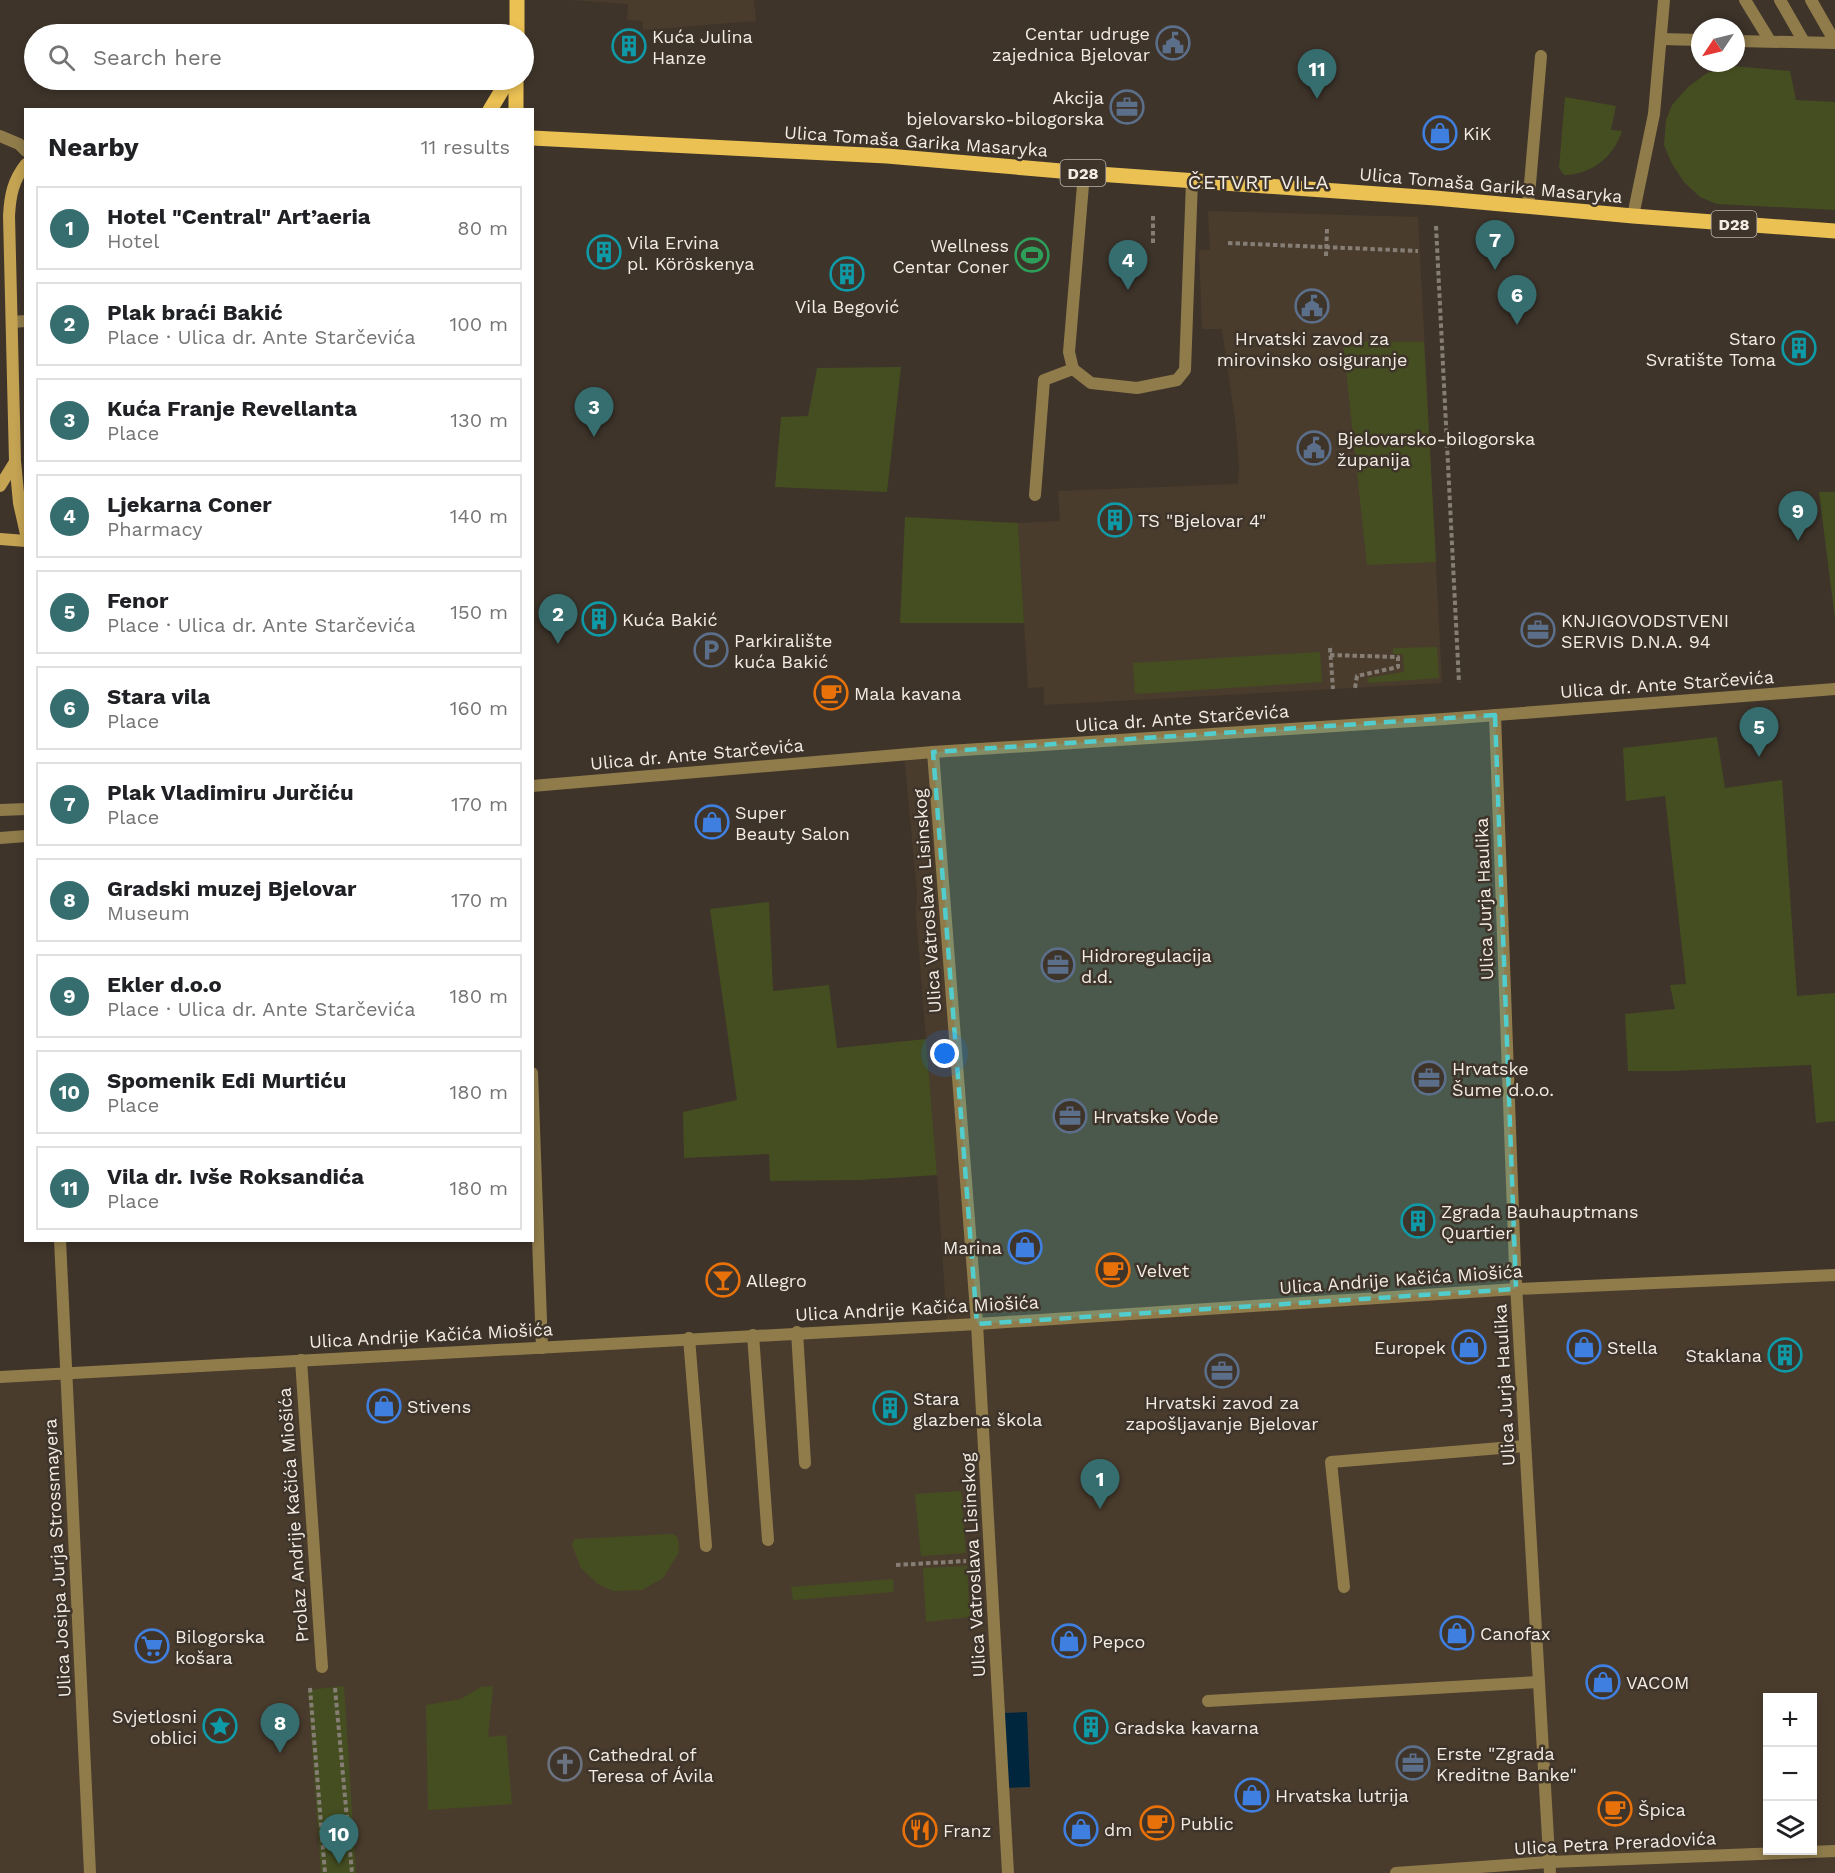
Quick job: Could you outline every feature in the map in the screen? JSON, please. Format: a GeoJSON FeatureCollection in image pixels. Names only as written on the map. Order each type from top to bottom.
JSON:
{"type":"FeatureCollection","features":[{"type":"Feature","properties":{"kind":"main road"},"geometry":{"type":"LineString","coordinates":[[517,0],[517,24]]}},
{"type":"Feature","properties":{"kind":"main road"},"geometry":{"type":"LineString","coordinates":[[491,108],[502,90]]}},
{"type":"Feature","properties":{"kind":"main road"},"geometry":{"type":"LineString","coordinates":[[516,90],[516,108]]}},
{"type":"Feature","properties":{"kind":"main road","name":"Ulica Tomaša Garika Masaryka"},"geometry":{"type":"LineString","coordinates":[[534,138],[887,156],[1835,231]]}},
{"type":"Feature","properties":{"kind":"main road"},"geometry":{"type":"LineString","coordinates":[[24,167],[15,182],[10,197],[9,216],[15,461],[19,503],[24,525]]}},
{"type":"Feature","properties":{"kind":"main road"},"geometry":{"type":"LineString","coordinates":[[0,486],[15,461]]}},
{"type":"Feature","properties":{"kind":"main road"},"geometry":{"type":"LineString","coordinates":[[0,539],[24,541]]}},
{"type":"Feature","properties":{"kind":"street"},"geometry":{"type":"LineString","coordinates":[[1633,216],[1654,114],[1664,0]]}},
{"type":"Feature","properties":{"kind":"street"},"geometry":{"type":"LineString","coordinates":[[1745,0],[1770,41]]}},
{"type":"Feature","properties":{"kind":"street"},"geometry":{"type":"LineString","coordinates":[[1780,0],[1804,42]]}},
{"type":"Feature","properties":{"kind":"street"},"geometry":{"type":"LineString","coordinates":[[1811,0],[1835,43]]}},
{"type":"Feature","properties":{"kind":"street"},"geometry":{"type":"LineString","coordinates":[[1661,39],[1691,40]]}},
{"type":"Feature","properties":{"kind":"street"},"geometry":{"type":"LineString","coordinates":[[1745,40],[1835,43]]}},
{"type":"Feature","properties":{"kind":"street"},"geometry":{"type":"LineString","coordinates":[[1528,207],[1541,56]]}},
{"type":"Feature","properties":{"kind":"street"},"geometry":{"type":"LineString","coordinates":[[0,136],[19,144],[24,149]]}},
{"type":"Feature","properties":{"kind":"street"},"geometry":{"type":"LineString","coordinates":[[1084,173],[1069,352],[1073,369],[1091,383],[1137,388],[1176,380],[1185,370],[1192,181]]}},
{"type":"Feature","properties":{"kind":"street"},"geometry":{"type":"LineString","coordinates":[[12,322],[24,321]]}},
{"type":"Feature","properties":{"kind":"street"},"geometry":{"type":"LineString","coordinates":[[1035,495],[1044,380],[1073,369]]}},
{"type":"Feature","properties":{"kind":"street","name":"Ulica dr. Ante Starčevića"},"geometry":{"type":"LineString","coordinates":[[534,786],[933,752],[1496,715],[1835,689]]}},
{"type":"Feature","properties":{"kind":"street","name":"Ulica Jurja Haulika"},"geometry":{"type":"LineString","coordinates":[[1496,715],[1516,1289],[1550,1868]]}},
{"type":"Feature","properties":{"kind":"street","name":"Ulica Vatroslava Lisinskog"},"geometry":{"type":"LineString","coordinates":[[933,752],[977,1323],[1008,1873]]}},
{"type":"Feature","properties":{"kind":"street"},"geometry":{"type":"LineString","coordinates":[[0,810],[24,809]]}},
{"type":"Feature","properties":{"kind":"street"},"geometry":{"type":"LineString","coordinates":[[0,838],[24,836]]}},
{"type":"Feature","properties":{"kind":"street"},"geometry":{"type":"LineString","coordinates":[[534,1128],[542,1348]]}},
{"type":"Feature","properties":{"kind":"street","name":"Ulica Josipa Jurja Strossmayera"},"geometry":{"type":"LineString","coordinates":[[60,1242],[90,1873]]}},
{"type":"Feature","properties":{"kind":"street","name":"Ulica Andrije Kačića Miošića"},"geometry":{"type":"LineString","coordinates":[[0,1377],[977,1323],[1516,1289],[1835,1275]]}},
{"type":"Feature","properties":{"kind":"street"},"geometry":{"type":"LineString","coordinates":[[797,1332],[805,1463]]}},
{"type":"Feature","properties":{"kind":"street"},"geometry":{"type":"LineString","coordinates":[[753,1335],[768,1540]]}},
{"type":"Feature","properties":{"kind":"street"},"geometry":{"type":"LineString","coordinates":[[689,1338],[706,1546]]}},
{"type":"Feature","properties":{"kind":"street","name":"Prolaz Andrije Kačića Miošića"},"geometry":{"type":"LineString","coordinates":[[301,1360],[322,1667]]}},
{"type":"Feature","properties":{"kind":"street"},"geometry":{"type":"LineString","coordinates":[[1344,1587],[1331,1462],[1525,1446]]}},
{"type":"Feature","properties":{"kind":"street"},"geometry":{"type":"LineString","coordinates":[[1208,1701],[1539,1682]]}},
{"type":"Feature","properties":{"kind":"street","name":"Ulica Petra Preradovića"},"geometry":{"type":"LineString","coordinates":[[1396,1873],[1550,1868],[1835,1851]]}},
{"type":"Feature","properties":{"kind":"path"},"geometry":{"type":"LineString","coordinates":[[1435,198],[1459,683]]}},
{"type":"Feature","properties":{"kind":"path"},"geometry":{"type":"LineString","coordinates":[[1153,214],[1153,243]]}},
{"type":"Feature","properties":{"kind":"path"},"geometry":{"type":"LineString","coordinates":[[1326,256],[1327,229]]}},
{"type":"Feature","properties":{"kind":"path"},"geometry":{"type":"LineString","coordinates":[[1228,243],[1418,251]]}},
{"type":"Feature","properties":{"kind":"path"},"geometry":{"type":"LineString","coordinates":[[1330,648],[1333,689]]}},
{"type":"Feature","properties":{"kind":"path"},"geometry":{"type":"LineString","coordinates":[[1330,655],[1398,657],[1398,667],[1357,676],[1355,688]]}},
{"type":"Feature","properties":{"kind":"path"},"geometry":{"type":"LineString","coordinates":[[896,1565],[991,1559]]}},
{"type":"Feature","properties":{"kind":"highlighted area"},"geometry":{"type":"Polygon","coordinates":[[[1495,715],[1516,1289],[977,1324],[933,752],[1495,715]]]}},
{"type":"Feature","properties":{"kind":"shaded area"},"geometry":{"type":"Polygon","coordinates":[[[570,0],[754,0],[756,21],[643,30],[643,21],[627,20],[628,4],[570,0]]]}},
{"type":"Feature","properties":{"kind":"shaded area"},"geometry":{"type":"Polygon","coordinates":[[[1208,211],[1418,217],[1442,683],[1044,705],[1044,687],[1028,688],[1018,523],[1060,521],[1058,491],[1238,484],[1236,427],[1222,329],[1202,329],[1199,250],[1210,250],[1208,211]]]}},
{"type":"Feature","properties":{"kind":"shaded area"},"geometry":{"type":"Polygon","coordinates":[[[1495,715],[1517,1289],[1835,1275],[1835,1873],[0,1873],[0,1377],[947,1324],[916,914],[917,891],[904,754],[1495,715]]]}},
{"type":"Feature","properties":{"kind":"green space"},"geometry":{"type":"Polygon","coordinates":[[[1745,67],[1790,71],[1796,100],[1835,102],[1835,210],[1717,204],[1700,197],[1684,182],[1672,164],[1664,145],[1666,120],[1672,105],[1688,87],[1707,73],[1745,72],[1745,67]]]}},
{"type":"Feature","properties":{"kind":"green space"},"geometry":{"type":"Polygon","coordinates":[[[1565,97],[1616,106],[1611,130],[1622,131],[1613,149],[1600,163],[1584,172],[1564,175],[1559,168],[1565,97]]]}},
{"type":"Feature","properties":{"kind":"green space"},"geometry":{"type":"Polygon","coordinates":[[[1343,341],[1424,342],[1436,562],[1367,565],[1343,341]]]}},
{"type":"Feature","properties":{"kind":"green space"},"geometry":{"type":"Polygon","coordinates":[[[901,367],[887,492],[775,487],[781,417],[808,416],[817,368],[901,367]]]}},
{"type":"Feature","properties":{"kind":"green space"},"geometry":{"type":"Polygon","coordinates":[[[1819,492],[1835,492],[1835,619],[1819,492]]]}},
{"type":"Feature","properties":{"kind":"green space"},"geometry":{"type":"Polygon","coordinates":[[[905,517],[1018,523],[1024,623],[900,623],[905,517]]]}},
{"type":"Feature","properties":{"kind":"green space"},"geometry":{"type":"Polygon","coordinates":[[[1437,647],[1439,678],[1368,683],[1367,678],[1404,672],[1403,654],[1393,654],[1393,648],[1437,647]]]}},
{"type":"Feature","properties":{"kind":"green space"},"geometry":{"type":"Polygon","coordinates":[[[1320,652],[1322,682],[1135,694],[1133,663],[1320,652]]]}},
{"type":"Feature","properties":{"kind":"green space"},"geometry":{"type":"Polygon","coordinates":[[[1717,737],[1725,788],[1782,780],[1797,996],[1835,993],[1835,1121],[1816,1123],[1811,1065],[1628,1071],[1625,1014],[1675,1009],[1670,985],[1686,984],[1665,796],[1626,801],[1623,748],[1717,737]]]}},
{"type":"Feature","properties":{"kind":"green space"},"geometry":{"type":"Polygon","coordinates":[[[769,902],[773,991],[829,985],[837,1048],[926,1039],[937,1175],[859,1180],[770,1181],[769,1154],[684,1158],[683,1112],[737,1100],[710,909],[769,902]]]}},
{"type":"Feature","properties":{"kind":"green space"},"geometry":{"type":"Polygon","coordinates":[[[961,1491],[966,1553],[921,1556],[915,1494],[961,1491]]]}},
{"type":"Feature","properties":{"kind":"green space"},"geometry":{"type":"Polygon","coordinates":[[[673,1534],[678,1538],[679,1552],[663,1578],[642,1590],[613,1591],[598,1584],[581,1568],[572,1545],[574,1539],[673,1534]]]}},
{"type":"Feature","properties":{"kind":"green space"},"geometry":{"type":"Polygon","coordinates":[[[967,1566],[970,1617],[926,1622],[923,1568],[967,1566]]]}},
{"type":"Feature","properties":{"kind":"green space"},"geometry":{"type":"Polygon","coordinates":[[[893,1579],[894,1592],[793,1600],[791,1587],[893,1579]]]}},
{"type":"Feature","properties":{"kind":"green space"},"geometry":{"type":"Polygon","coordinates":[[[344,1686],[356,1873],[321,1873],[308,1690],[344,1686]]]}},
{"type":"Feature","properties":{"kind":"green space"},"geometry":{"type":"Polygon","coordinates":[[[493,1686],[488,1737],[506,1735],[512,1804],[428,1810],[426,1705],[461,1699],[481,1687],[493,1686]]]}},
{"type":"Feature","properties":{"kind":"water"},"geometry":{"type":"Polygon","coordinates":[[[1027,1712],[1030,1787],[1006,1788],[1003,1713],[1027,1712]]]}},
{"type":"Feature","properties":{"kind":"place","name":"Centar udruge zajednica Bjelovar"},"geometry":{"type":"Point","coordinates":[1173,43]}},
{"type":"Feature","properties":{"kind":"place","name":"Kuća Julina Hanze"},"geometry":{"type":"Point","coordinates":[629,46]}},
{"type":"Feature","properties":{"kind":"place","name":"Vila dr. Ivše Roksandića"},"geometry":{"type":"Point","coordinates":[1317,99]}},
{"type":"Feature","properties":{"kind":"place","name":"Akcija bjelovarsko-bilogorska"},"geometry":{"type":"Point","coordinates":[1127,107]}},
{"type":"Feature","properties":{"kind":"place","name":"KiK"},"geometry":{"type":"Point","coordinates":[1440,133]}},
{"type":"Feature","properties":{"kind":"place","name":"Vila Ervina pl. Köröskenya"},"geometry":{"type":"Point","coordinates":[604,252]}},
{"type":"Feature","properties":{"kind":"place","name":"Wellness Centar Coner"},"geometry":{"type":"Point","coordinates":[1032,255]}},
{"type":"Feature","properties":{"kind":"place","name":"Plak Vladimiru Jurčiću"},"geometry":{"type":"Point","coordinates":[1495,270]}},
{"type":"Feature","properties":{"kind":"place","name":"Vila Begović"},"geometry":{"type":"Point","coordinates":[847,274]}},
{"type":"Feature","properties":{"kind":"place","name":"Ljekarna Coner"},"geometry":{"type":"Point","coordinates":[1128,290]}},
{"type":"Feature","properties":{"kind":"place","name":"Hrvatski zavod za mirovinsko osiguranje"},"geometry":{"type":"Point","coordinates":[1312,306]}},
{"type":"Feature","properties":{"kind":"place","name":"Stara vila"},"geometry":{"type":"Point","coordinates":[1517,325]}},
{"type":"Feature","properties":{"kind":"place","name":"Staro Svratište Toma"},"geometry":{"type":"Point","coordinates":[1799,348]}},
{"type":"Feature","properties":{"kind":"place","name":"Kuća Franje Revellanta"},"geometry":{"type":"Point","coordinates":[594,437]}},
{"type":"Feature","properties":{"kind":"place","name":"Bjelovarsko-bilogorska županija"},"geometry":{"type":"Point","coordinates":[1314,448]}},
{"type":"Feature","properties":{"kind":"place","name":"TS \"Bjelovar 4\""},"geometry":{"type":"Point","coordinates":[1115,520]}},
{"type":"Feature","properties":{"kind":"place","name":"Ekler d.o.o"},"geometry":{"type":"Point","coordinates":[1798,541]}},
{"type":"Feature","properties":{"kind":"place","name":"Kuća Bakić"},"geometry":{"type":"Point","coordinates":[599,619]}},
{"type":"Feature","properties":{"kind":"place","name":"KNJIGOVODSTVENI SERVIS D.N.A. 94"},"geometry":{"type":"Point","coordinates":[1538,630]}},
{"type":"Feature","properties":{"kind":"place","name":"Plak braći Bakić"},"geometry":{"type":"Point","coordinates":[558,644]}},
{"type":"Feature","properties":{"kind":"place","name":"Parkiralište kuća Bakić"},"geometry":{"type":"Point","coordinates":[711,650]}},
{"type":"Feature","properties":{"kind":"place","name":"Mala kavana"},"geometry":{"type":"Point","coordinates":[831,693]}},
{"type":"Feature","properties":{"kind":"place","name":"Fenor"},"geometry":{"type":"Point","coordinates":[1759,757]}},
{"type":"Feature","properties":{"kind":"place","name":"Super Beauty Salon"},"geometry":{"type":"Point","coordinates":[712,822]}},
{"type":"Feature","properties":{"kind":"place","name":"Hidroregulacija d.d."},"geometry":{"type":"Point","coordinates":[1058,965]}},
{"type":"Feature","properties":{"kind":"place","name":"Hrvatske Šume d.o.o."},"geometry":{"type":"Point","coordinates":[1429,1078]}},
{"type":"Feature","properties":{"kind":"place","name":"Hrvatske Vode"},"geometry":{"type":"Point","coordinates":[1070,1116]}},
{"type":"Feature","properties":{"kind":"place","name":"Zgrada Bauhauptmans Quartier"},"geometry":{"type":"Point","coordinates":[1418,1221]}},
{"type":"Feature","properties":{"kind":"place","name":"Marina"},"geometry":{"type":"Point","coordinates":[1025,1247]}},
{"type":"Feature","properties":{"kind":"place","name":"Velvet"},"geometry":{"type":"Point","coordinates":[1113,1270]}},
{"type":"Feature","properties":{"kind":"place","name":"Allegro"},"geometry":{"type":"Point","coordinates":[723,1280]}},
{"type":"Feature","properties":{"kind":"place","name":"Europek"},"geometry":{"type":"Point","coordinates":[1469,1347]}},
{"type":"Feature","properties":{"kind":"place","name":"Stella"},"geometry":{"type":"Point","coordinates":[1584,1347]}},
{"type":"Feature","properties":{"kind":"place","name":"Staklana"},"geometry":{"type":"Point","coordinates":[1785,1355]}},
{"type":"Feature","properties":{"kind":"place","name":"Hrvatski zavod za zapošljavanje Bjelovar"},"geometry":{"type":"Point","coordinates":[1222,1371]}},
{"type":"Feature","properties":{"kind":"place","name":"Stivens"},"geometry":{"type":"Point","coordinates":[384,1406]}},
{"type":"Feature","properties":{"kind":"place","name":"Stara glazbena škola"},"geometry":{"type":"Point","coordinates":[890,1408]}},
{"type":"Feature","properties":{"kind":"place","name":"Hotel \"Central\" Art’aeria"},"geometry":{"type":"Point","coordinates":[1100,1509]}},
{"type":"Feature","properties":{"kind":"place","name":"Canofax"},"geometry":{"type":"Point","coordinates":[1457,1633]}},
{"type":"Feature","properties":{"kind":"place","name":"Pepco"},"geometry":{"type":"Point","coordinates":[1069,1641]}},
{"type":"Feature","properties":{"kind":"place","name":"Bilogorska košara"},"geometry":{"type":"Point","coordinates":[152,1646]}},
{"type":"Feature","properties":{"kind":"place","name":"VACOM"},"geometry":{"type":"Point","coordinates":[1603,1682]}},
{"type":"Feature","properties":{"kind":"place","name":"Svjetlosni oblici"},"geometry":{"type":"Point","coordinates":[220,1726]}},
{"type":"Feature","properties":{"kind":"place","name":"Gradska kavarna"},"geometry":{"type":"Point","coordinates":[1091,1727]}},
{"type":"Feature","properties":{"kind":"place","name":"Gradski muzej Bjelovar"},"geometry":{"type":"Point","coordinates":[280,1753]}},
{"type":"Feature","properties":{"kind":"place","name":"Erste \"Zgrada Kreditne Banke\""},"geometry":{"type":"Point","coordinates":[1413,1763]}},
{"type":"Feature","properties":{"kind":"place","name":"Cathedral of Teresa of Ávila"},"geometry":{"type":"Point","coordinates":[565,1764]}},
{"type":"Feature","properties":{"kind":"place","name":"Hrvatska lutrija"},"geometry":{"type":"Point","coordinates":[1252,1795]}},
{"type":"Feature","properties":{"kind":"place","name":"Špica"},"geometry":{"type":"Point","coordinates":[1615,1809]}},
{"type":"Feature","properties":{"kind":"place","name":"Public"},"geometry":{"type":"Point","coordinates":[1157,1823]}},
{"type":"Feature","properties":{"kind":"place","name":"dm"},"geometry":{"type":"Point","coordinates":[1081,1829]}},
{"type":"Feature","properties":{"kind":"place","name":"Franz"},"geometry":{"type":"Point","coordinates":[920,1830]}},
{"type":"Feature","properties":{"kind":"place","name":"Spomenik Edi Murtiću"},"geometry":{"type":"Point","coordinates":[339,1864]}},
{"type":"Feature","properties":{"kind":"district","name":"ČETVRT VILA"},"geometry":{"type":"Point","coordinates":[1259,182]}}]}
